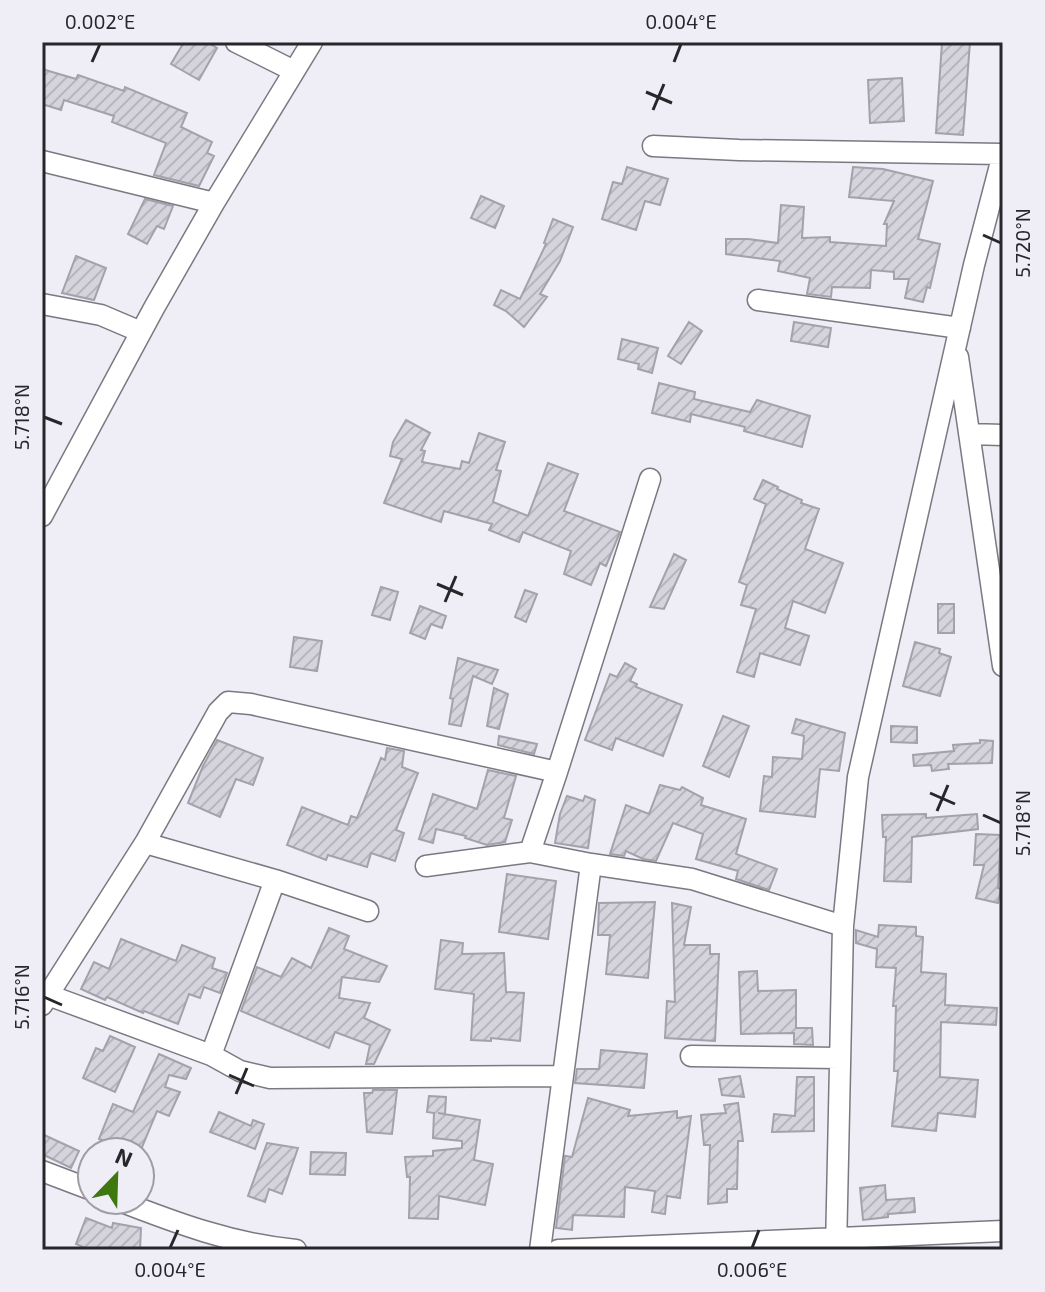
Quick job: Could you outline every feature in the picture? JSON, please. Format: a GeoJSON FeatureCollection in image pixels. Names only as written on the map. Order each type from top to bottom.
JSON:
{"type":"FeatureCollection","features":[{"type":"Feature","properties":{"kind":"street"},"geometry":{"type":"LineString","coordinates":[[236,42],[294,71]]}},
{"type":"Feature","properties":{"kind":"street"},"geometry":{"type":"LineString","coordinates":[[42,516],[214,203],[312,42]]}},
{"type":"Feature","properties":{"kind":"street"},"geometry":{"type":"LineString","coordinates":[[653,146],[1003,154],[858,777],[843,926],[836,1244]]}},
{"type":"Feature","properties":{"kind":"street"},"geometry":{"type":"LineString","coordinates":[[42,161],[214,203]]}},
{"type":"Feature","properties":{"kind":"street"},"geometry":{"type":"LineString","coordinates":[[758,300],[958,337]]}},
{"type":"Feature","properties":{"kind":"street"},"geometry":{"type":"LineString","coordinates":[[42,304],[101,315],[141,332]]}},
{"type":"Feature","properties":{"kind":"street"},"geometry":{"type":"LineString","coordinates":[[958,337],[1003,666]]}},
{"type":"Feature","properties":{"kind":"street"},"geometry":{"type":"LineString","coordinates":[[969,434],[1003,435]]}},
{"type":"Feature","properties":{"kind":"street"},"geometry":{"type":"LineString","coordinates":[[530,852],[650,479]]}},
{"type":"Feature","properties":{"kind":"street"},"geometry":{"type":"LineString","coordinates":[[557,772],[251,704],[228,702],[218,712],[145,843],[45,1000],[211,1055],[240,1071],[270,1078],[562,1076]]}},
{"type":"Feature","properties":{"kind":"street"},"geometry":{"type":"LineString","coordinates":[[145,843],[275,880],[368,911]]}},
{"type":"Feature","properties":{"kind":"street"},"geometry":{"type":"LineString","coordinates":[[426,866],[530,852],[692,879],[843,926]]}},
{"type":"Feature","properties":{"kind":"street"},"geometry":{"type":"LineString","coordinates":[[540,1250],[591,864]]}},
{"type":"Feature","properties":{"kind":"street"},"geometry":{"type":"LineString","coordinates":[[211,1055],[275,880]]}},
{"type":"Feature","properties":{"kind":"street"},"geometry":{"type":"LineString","coordinates":[[691,1056],[839,1058]]}},
{"type":"Feature","properties":{"kind":"street"},"geometry":{"type":"LineString","coordinates":[[42,1171],[76,1184]]}},
{"type":"Feature","properties":{"kind":"street"},"geometry":{"type":"LineString","coordinates":[[156,1215],[191,1229],[254,1246],[296,1250]]}},
{"type":"Feature","properties":{"kind":"street"},"geometry":{"type":"LineString","coordinates":[[558,1250],[836,1244],[1003,1231]]}},
{"type":"Feature","properties":{"kind":"building"},"geometry":{"type":"Polygon","coordinates":[[[184,42],[207,42],[217,48],[199,80],[171,64],[184,42]]]}},
{"type":"Feature","properties":{"kind":"building"},"geometry":{"type":"Polygon","coordinates":[[[942,42],[970,42],[963,135],[936,133],[942,42]]]}},
{"type":"Feature","properties":{"kind":"building"},"geometry":{"type":"Polygon","coordinates":[[[42,69],[76,79],[78,75],[124,91],[125,87],[187,113],[181,127],[212,142],[207,153],[214,156],[199,186],[154,175],[166,143],[112,122],[114,116],[64,100],[61,110],[42,104],[42,69]]]}},
{"type":"Feature","properties":{"kind":"building"},"geometry":{"type":"Polygon","coordinates":[[[902,78],[904,121],[870,123],[868,80],[902,78]]]}},
{"type":"Feature","properties":{"kind":"building"},"geometry":{"type":"Polygon","coordinates":[[[627,167],[668,179],[660,205],[645,201],[636,230],[602,219],[613,182],[622,184],[627,167]]]}},
{"type":"Feature","properties":{"kind":"building"},"geometry":{"type":"Polygon","coordinates":[[[853,167],[883,169],[933,181],[918,239],[940,244],[930,288],[927,287],[923,302],[905,298],[909,279],[894,279],[894,272],[871,270],[870,288],[832,287],[831,297],[807,294],[810,278],[778,271],[780,261],[726,254],[726,239],[778,243],[781,205],[804,207],[802,238],[830,237],[830,242],[886,246],[887,224],[884,224],[894,201],[849,197],[853,167]]]}},
{"type":"Feature","properties":{"kind":"building"},"geometry":{"type":"Polygon","coordinates":[[[481,196],[504,206],[495,228],[471,218],[481,196]]]}},
{"type":"Feature","properties":{"kind":"building"},"geometry":{"type":"Polygon","coordinates":[[[145,199],[173,206],[164,229],[157,226],[147,244],[128,234],[145,199]]]}},
{"type":"Feature","properties":{"kind":"building"},"geometry":{"type":"Polygon","coordinates":[[[553,219],[573,227],[560,261],[540,294],[547,297],[524,327],[494,305],[501,290],[520,299],[546,244],[553,219]]]}},
{"type":"Feature","properties":{"kind":"building"},"geometry":{"type":"Polygon","coordinates":[[[76,256],[106,268],[94,300],[62,293],[76,256]]]}},
{"type":"Feature","properties":{"kind":"building"},"geometry":{"type":"Polygon","coordinates":[[[689,322],[702,331],[681,364],[668,356],[689,322]]]}},
{"type":"Feature","properties":{"kind":"building"},"geometry":{"type":"Polygon","coordinates":[[[794,322],[831,328],[828,347],[791,341],[794,322]]]}},
{"type":"Feature","properties":{"kind":"building"},"geometry":{"type":"Polygon","coordinates":[[[622,339],[658,348],[652,373],[638,369],[639,364],[618,359],[622,339]]]}},
{"type":"Feature","properties":{"kind":"building"},"geometry":{"type":"Polygon","coordinates":[[[659,383],[695,392],[694,399],[750,412],[757,400],[810,416],[802,447],[744,431],[745,427],[691,414],[690,422],[652,413],[659,383]]]}},
{"type":"Feature","properties":{"kind":"building"},"geometry":{"type":"Polygon","coordinates":[[[406,420],[430,433],[421,450],[425,451],[422,462],[460,469],[462,461],[469,463],[479,433],[505,442],[496,470],[501,471],[493,502],[528,516],[548,463],[578,474],[564,511],[620,532],[606,566],[600,563],[591,585],[564,574],[571,551],[523,532],[519,542],[489,530],[492,524],[444,511],[441,522],[384,503],[402,459],[390,456],[393,442],[406,420]]]}},
{"type":"Feature","properties":{"kind":"building"},"geometry":{"type":"Polygon","coordinates":[[[763,480],[802,500],[801,503],[819,509],[805,549],[843,563],[825,613],[793,601],[785,628],[809,636],[800,665],[760,653],[754,677],[737,672],[756,609],[741,605],[747,585],[739,582],[766,504],[754,499],[763,480]]]}},
{"type":"Feature","properties":{"kind":"building"},"geometry":{"type":"Polygon","coordinates":[[[674,554],[686,560],[664,609],[650,607],[674,554]]]}},
{"type":"Feature","properties":{"kind":"building"},"geometry":{"type":"Polygon","coordinates":[[[381,587],[398,592],[390,620],[372,615],[381,587]]]}},
{"type":"Feature","properties":{"kind":"building"},"geometry":{"type":"Polygon","coordinates":[[[525,590],[537,594],[526,622],[515,617],[525,590]]]}},
{"type":"Feature","properties":{"kind":"building"},"geometry":{"type":"Polygon","coordinates":[[[938,604],[954,604],[954,633],[938,633],[938,604]]]}},
{"type":"Feature","properties":{"kind":"building"},"geometry":{"type":"Polygon","coordinates":[[[420,606],[446,616],[442,628],[431,624],[425,639],[410,633],[420,606]]]}},
{"type":"Feature","properties":{"kind":"building"},"geometry":{"type":"Polygon","coordinates":[[[294,637],[322,641],[317,671],[290,667],[294,637]]]}},
{"type":"Feature","properties":{"kind":"building"},"geometry":{"type":"Polygon","coordinates":[[[915,642],[940,649],[939,653],[951,657],[940,696],[903,686],[915,642]]]}},
{"type":"Feature","properties":{"kind":"building"},"geometry":{"type":"Polygon","coordinates":[[[458,658],[498,670],[492,684],[473,676],[461,726],[449,724],[453,699],[450,698],[458,658]]]}},
{"type":"Feature","properties":{"kind":"building"},"geometry":{"type":"Polygon","coordinates":[[[625,663],[636,669],[630,681],[637,684],[636,687],[682,705],[663,756],[616,738],[612,750],[585,740],[610,674],[617,677],[625,663]]]}},
{"type":"Feature","properties":{"kind":"building"},"geometry":{"type":"Polygon","coordinates":[[[494,688],[508,694],[499,729],[487,726],[494,688]]]}},
{"type":"Feature","properties":{"kind":"building"},"geometry":{"type":"Polygon","coordinates":[[[723,716],[749,726],[729,777],[703,766],[723,716]]]}},
{"type":"Feature","properties":{"kind":"building"},"geometry":{"type":"Polygon","coordinates":[[[796,719],[845,733],[839,771],[820,769],[815,817],[760,811],[764,776],[772,777],[773,757],[802,759],[804,736],[792,733],[796,719]]]}},
{"type":"Feature","properties":{"kind":"building"},"geometry":{"type":"Polygon","coordinates":[[[891,726],[917,727],[917,743],[891,742],[891,726]]]}},
{"type":"Feature","properties":{"kind":"building"},"geometry":{"type":"Polygon","coordinates":[[[499,736],[537,744],[534,754],[498,745],[499,736]]]}},
{"type":"Feature","properties":{"kind":"building"},"geometry":{"type":"Polygon","coordinates":[[[217,740],[263,758],[253,785],[236,779],[220,817],[188,803],[217,740]]]}},
{"type":"Feature","properties":{"kind":"building"},"geometry":{"type":"Polygon","coordinates":[[[980,740],[993,741],[992,763],[948,764],[949,769],[932,771],[931,765],[914,766],[913,755],[954,751],[953,745],[980,743],[980,740]]]}},
{"type":"Feature","properties":{"kind":"building"},"geometry":{"type":"Polygon","coordinates":[[[387,748],[404,751],[402,767],[418,773],[396,830],[404,833],[395,861],[371,853],[367,867],[328,855],[326,860],[287,845],[302,807],[348,825],[351,816],[357,818],[381,758],[385,760],[387,748]]]}},
{"type":"Feature","properties":{"kind":"building"},"geometry":{"type":"Polygon","coordinates":[[[488,770],[516,776],[504,818],[512,820],[505,842],[487,845],[436,829],[433,843],[419,839],[433,794],[477,809],[488,770]]]}},
{"type":"Feature","properties":{"kind":"building"},"geometry":{"type":"Polygon","coordinates":[[[660,785],[680,790],[682,787],[703,798],[701,805],[746,819],[736,854],[777,869],[769,890],[736,879],[738,871],[696,859],[703,834],[673,823],[656,861],[626,851],[624,856],[610,854],[626,805],[649,814],[660,785]]]}},
{"type":"Feature","properties":{"kind":"building"},"geometry":{"type":"Polygon","coordinates":[[[567,796],[583,801],[585,796],[595,800],[588,848],[555,843],[567,796]]]}},
{"type":"Feature","properties":{"kind":"building"},"geometry":{"type":"Polygon","coordinates":[[[926,814],[926,818],[977,814],[978,829],[912,837],[911,882],[884,881],[886,837],[883,837],[882,815],[926,814]]]}},
{"type":"Feature","properties":{"kind":"building"},"geometry":{"type":"Polygon","coordinates":[[[976,834],[1001,835],[998,903],[976,898],[984,865],[974,865],[976,834]]]}},
{"type":"Feature","properties":{"kind":"building"},"geometry":{"type":"Polygon","coordinates":[[[507,874],[556,881],[548,939],[499,932],[507,874]]]}},
{"type":"Feature","properties":{"kind":"building"},"geometry":{"type":"Polygon","coordinates":[[[655,902],[648,978],[606,974],[610,935],[598,935],[599,903],[655,902]]]}},
{"type":"Feature","properties":{"kind":"building"},"geometry":{"type":"Polygon","coordinates":[[[672,903],[691,907],[684,945],[710,945],[710,954],[719,954],[715,1041],[665,1038],[667,1001],[675,1002],[672,903]]]}},
{"type":"Feature","properties":{"kind":"building"},"geometry":{"type":"Polygon","coordinates":[[[879,925],[916,927],[916,936],[923,937],[921,972],[946,974],[945,1005],[997,1008],[996,1025],[941,1022],[940,1077],[978,1080],[975,1117],[938,1113],[936,1131],[892,1126],[898,1071],[894,1071],[896,968],[876,967],[877,949],[856,943],[856,930],[878,937],[879,925]]]}},
{"type":"Feature","properties":{"kind":"building"},"geometry":{"type":"Polygon","coordinates":[[[329,928],[349,936],[344,949],[387,966],[379,982],[342,977],[339,998],[370,1003],[364,1018],[390,1030],[374,1064],[366,1064],[370,1045],[335,1032],[329,1048],[241,1011],[257,967],[281,977],[292,958],[311,968],[329,928]]]}},
{"type":"Feature","properties":{"kind":"building"},"geometry":{"type":"Polygon","coordinates":[[[121,939],[176,961],[182,945],[215,958],[212,968],[227,973],[220,993],[204,987],[200,998],[189,994],[178,1024],[81,989],[94,962],[109,969],[121,939]]]}},
{"type":"Feature","properties":{"kind":"building"},"geometry":{"type":"Polygon","coordinates":[[[441,940],[463,943],[462,954],[504,953],[506,992],[524,993],[520,1041],[491,1038],[491,1041],[471,1040],[474,994],[435,989],[441,940]]]}},
{"type":"Feature","properties":{"kind":"building"},"geometry":{"type":"Polygon","coordinates":[[[757,971],[758,991],[796,990],[796,1028],[812,1028],[813,1045],[794,1044],[794,1033],[741,1034],[739,972],[757,971]]]}},
{"type":"Feature","properties":{"kind":"building"},"geometry":{"type":"Polygon","coordinates":[[[110,1036],[135,1047],[115,1092],[83,1078],[96,1048],[103,1051],[110,1036]]]}},
{"type":"Feature","properties":{"kind":"building"},"geometry":{"type":"Polygon","coordinates":[[[601,1050],[647,1054],[644,1088],[575,1083],[577,1069],[599,1069],[601,1050]]]}},
{"type":"Feature","properties":{"kind":"building"},"geometry":{"type":"Polygon","coordinates":[[[159,1054],[191,1068],[186,1079],[169,1075],[165,1087],[180,1092],[169,1116],[157,1111],[147,1136],[100,1136],[113,1104],[133,1112],[159,1054]]]}},
{"type":"Feature","properties":{"kind":"building"},"geometry":{"type":"Polygon","coordinates":[[[740,1076],[744,1097],[722,1095],[719,1079],[740,1076]]]}},
{"type":"Feature","properties":{"kind":"building"},"geometry":{"type":"Polygon","coordinates":[[[797,1077],[814,1077],[814,1131],[772,1132],[774,1114],[795,1116],[797,1077]]]}},
{"type":"Feature","properties":{"kind":"building"},"geometry":{"type":"Polygon","coordinates":[[[373,1090],[397,1090],[392,1134],[367,1132],[364,1093],[372,1093],[373,1090]]]}},
{"type":"Feature","properties":{"kind":"building"},"geometry":{"type":"Polygon","coordinates":[[[429,1096],[446,1097],[445,1114],[438,1113],[480,1120],[474,1160],[493,1164],[485,1205],[439,1196],[438,1219],[409,1218],[410,1177],[407,1177],[405,1157],[433,1156],[433,1151],[462,1148],[462,1141],[433,1138],[434,1113],[427,1112],[429,1096]]]}},
{"type":"Feature","properties":{"kind":"building"},"geometry":{"type":"Polygon","coordinates":[[[588,1098],[630,1110],[628,1116],[677,1111],[677,1118],[691,1116],[680,1198],[667,1196],[665,1214],[652,1212],[655,1191],[625,1187],[624,1217],[573,1215],[572,1230],[556,1228],[565,1156],[572,1157],[588,1098]]]}},
{"type":"Feature","properties":{"kind":"building"},"geometry":{"type":"Polygon","coordinates":[[[738,1103],[743,1141],[738,1141],[737,1189],[727,1189],[727,1202],[708,1204],[710,1145],[704,1145],[701,1115],[726,1113],[724,1105],[738,1103]]]}},
{"type":"Feature","properties":{"kind":"building"},"geometry":{"type":"Polygon","coordinates":[[[219,1112],[251,1126],[253,1120],[264,1124],[255,1149],[210,1132],[219,1112]]]}},
{"type":"Feature","properties":{"kind":"building"},"geometry":{"type":"Polygon","coordinates":[[[42,1134],[76,1150],[71,1168],[42,1154],[42,1134]]]}},
{"type":"Feature","properties":{"kind":"building"},"geometry":{"type":"Polygon","coordinates":[[[267,1143],[298,1148],[282,1194],[269,1189],[265,1202],[248,1196],[267,1143]]]}},
{"type":"Feature","properties":{"kind":"building"},"geometry":{"type":"Polygon","coordinates":[[[311,1152],[346,1153],[345,1175],[310,1174],[311,1152]]]}},
{"type":"Feature","properties":{"kind":"building"},"geometry":{"type":"Polygon","coordinates":[[[885,1185],[886,1200],[914,1198],[915,1212],[863,1220],[860,1188],[885,1185]]]}},
{"type":"Feature","properties":{"kind":"building"},"geometry":{"type":"Polygon","coordinates":[[[86,1218],[112,1228],[113,1223],[141,1228],[140,1250],[90,1250],[76,1244],[86,1218]]]}}]}
